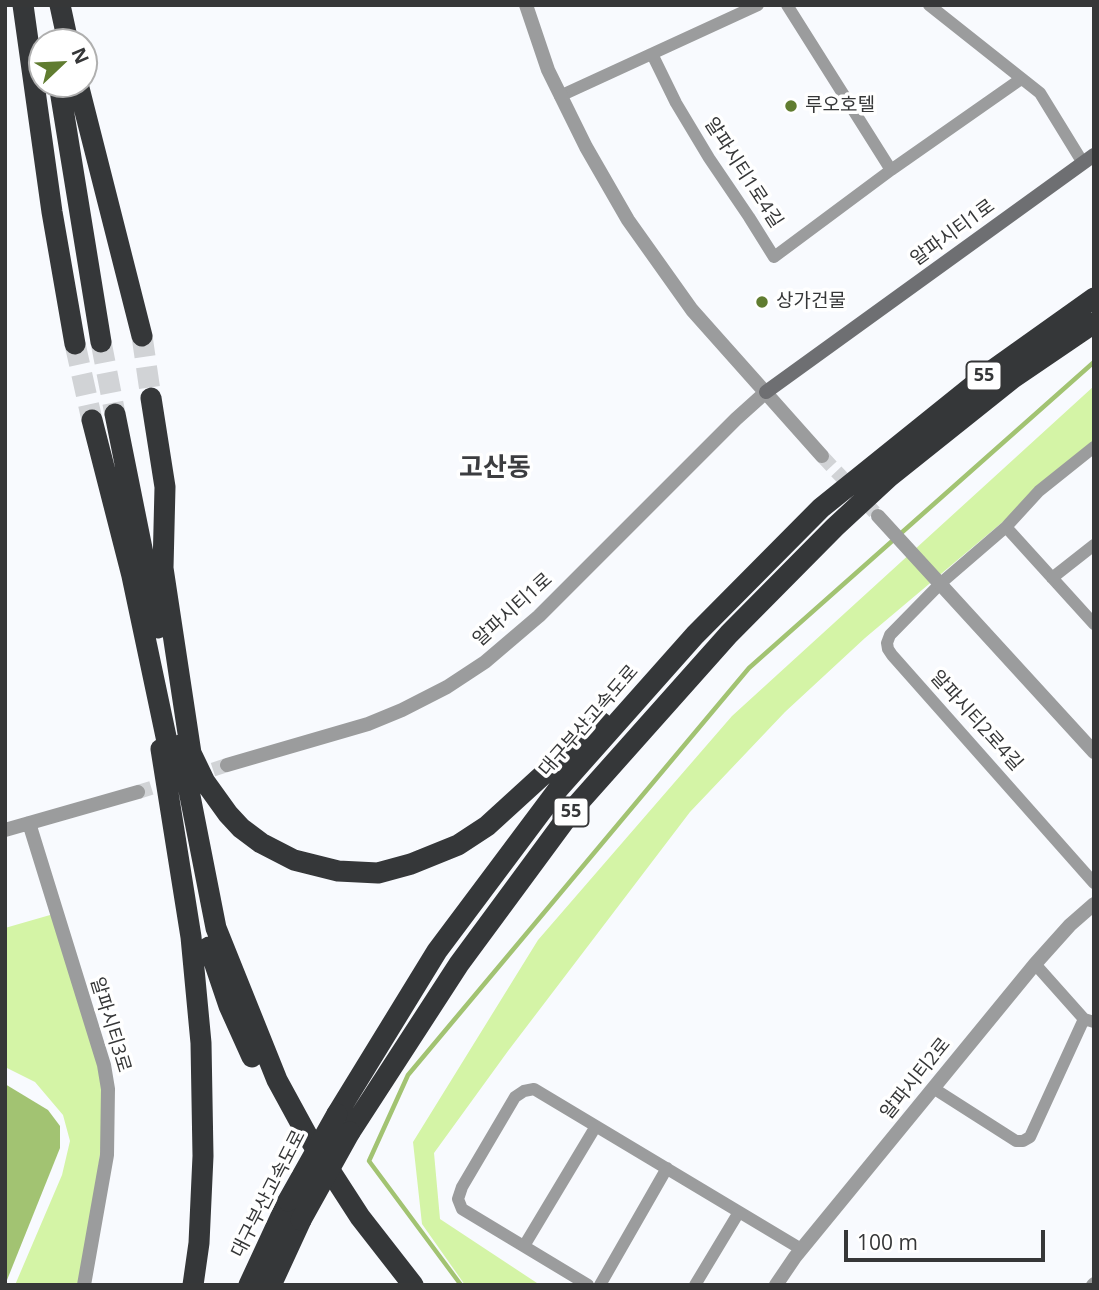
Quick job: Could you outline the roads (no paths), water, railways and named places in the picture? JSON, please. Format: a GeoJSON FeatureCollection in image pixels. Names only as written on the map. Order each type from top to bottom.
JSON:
{"type":"FeatureCollection","features":[{"type":"Feature","properties":{"kind":"highway"},"geometry":{"type":"LineString","coordinates":[[23,5],[52,212],[75,344]]}},
{"type":"Feature","properties":{"kind":"highway"},"geometry":{"type":"LineString","coordinates":[[46,5],[50,28]]}},
{"type":"Feature","properties":{"kind":"highway"},"geometry":{"type":"LineString","coordinates":[[60,5],[65,28]]}},
{"type":"Feature","properties":{"kind":"highway"},"geometry":{"type":"LineString","coordinates":[[61,98],[101,342]]}},
{"type":"Feature","properties":{"kind":"highway"},"geometry":{"type":"LineString","coordinates":[[82,98],[142,336]]}},
{"type":"Feature","properties":{"kind":"highway","name":"대구부산고속도로"},"geometry":{"type":"LineString","coordinates":[[248,1285],[288,1201],[337,1114],[437,951],[559,788],[695,635],[821,508],[989,372],[1094,298]]}},
{"type":"Feature","properties":{"kind":"highway","name":"55"},"geometry":{"type":"LineString","coordinates":[[274,1285],[301,1220],[350,1132],[459,964],[574,808],[729,634],[835,527],[889,477],[1013,378],[1094,323]]}},
{"type":"Feature","properties":{"kind":"highway"},"geometry":{"type":"LineString","coordinates":[[151,398],[165,487],[162,658]]}},
{"type":"Feature","properties":{"kind":"highway"},"geometry":{"type":"LineString","coordinates":[[115,414],[162,658],[204,933],[229,1006],[286,1127],[329,1194],[399,1285]]}},
{"type":"Feature","properties":{"kind":"highway"},"geometry":{"type":"LineString","coordinates":[[92,420],[132,576],[162,658]]}},
{"type":"Feature","properties":{"kind":"highway"},"geometry":{"type":"LineString","coordinates":[[176,755],[205,782],[241,828],[261,843],[316,868],[359,874],[378,873],[434,856],[487,826],[695,635]]}},
{"type":"Feature","properties":{"kind":"highway"},"geometry":{"type":"LineString","coordinates":[[176,755],[201,1043],[203,1156],[199,1243],[193,1285]]}},
{"type":"Feature","properties":{"kind":"highway"},"geometry":{"type":"LineString","coordinates":[[176,755],[216,928],[277,1080],[307,1135],[360,1217],[413,1285]]}},
{"type":"Feature","properties":{"kind":"main road","name":"알파시티1로"},"geometry":{"type":"LineString","coordinates":[[766,392],[1088,159]]}},
{"type":"Feature","properties":{"kind":"street"},"geometry":{"type":"LineString","coordinates":[[526,5],[548,70],[560,96],[628,219],[692,310],[822,456]]}},
{"type":"Feature","properties":{"kind":"street"},"geometry":{"type":"LineString","coordinates":[[560,96],[758,5]]}},
{"type":"Feature","properties":{"kind":"street"},"geometry":{"type":"LineString","coordinates":[[787,5],[891,170]]}},
{"type":"Feature","properties":{"kind":"street"},"geometry":{"type":"LineString","coordinates":[[929,5],[1040,93],[1088,159]]}},
{"type":"Feature","properties":{"kind":"street","name":"알파시티1로4길"},"geometry":{"type":"LineString","coordinates":[[652,54],[676,103],[709,158],[750,216],[774,257],[891,170],[1021,79]]}},
{"type":"Feature","properties":{"kind":"street","name":"알파시티1로"},"geometry":{"type":"LineString","coordinates":[[227,765],[368,723],[402,710],[447,687],[485,662],[539,616],[766,392]]}},
{"type":"Feature","properties":{"kind":"street","name":"알파시티2로4길"},"geometry":{"type":"LineString","coordinates":[[1094,447],[1039,491],[1006,527],[941,583],[890,635],[888,649],[1094,883]]}},
{"type":"Feature","properties":{"kind":"street"},"geometry":{"type":"LineString","coordinates":[[878,516],[1094,752]]}},
{"type":"Feature","properties":{"kind":"street"},"geometry":{"type":"LineString","coordinates":[[1006,527],[1094,624]]}},
{"type":"Feature","properties":{"kind":"street"},"geometry":{"type":"LineString","coordinates":[[1052,578],[1094,545]]}},
{"type":"Feature","properties":{"kind":"street"},"geometry":{"type":"LineString","coordinates":[[5,830],[138,792]]}},
{"type":"Feature","properties":{"kind":"street","name":"알파시티3로"},"geometry":{"type":"LineString","coordinates":[[29,823],[104,1065],[108,1089],[107,1155],[84,1285]]}},
{"type":"Feature","properties":{"kind":"street","name":"알파시티2로"},"geometry":{"type":"LineString","coordinates":[[776,1285],[802,1249],[1035,964],[1070,925],[1094,904]]}},
{"type":"Feature","properties":{"kind":"street"},"geometry":{"type":"LineString","coordinates":[[933,1088],[1016,1141],[1030,1137],[1089,1020],[1035,964]]}},
{"type":"Feature","properties":{"kind":"street"},"geometry":{"type":"LineString","coordinates":[[588,1285],[462,1209],[458,1199],[515,1097],[524,1091],[534,1089],[802,1249]]}},
{"type":"Feature","properties":{"kind":"street"},"geometry":{"type":"LineString","coordinates":[[524,1247],[596,1126]]}},
{"type":"Feature","properties":{"kind":"street"},"geometry":{"type":"LineString","coordinates":[[600,1285],[667,1168]]}},
{"type":"Feature","properties":{"kind":"street"},"geometry":{"type":"LineString","coordinates":[[695,1285],[739,1212]]}},
{"type":"Feature","properties":{"kind":"waterway"},"geometry":{"type":"LineString","coordinates":[[461,1285],[369,1161],[408,1075],[749,668],[1094,362]]}},
{"type":"Feature","properties":{"kind":"tunnel"},"geometry":{"type":"LineString","coordinates":[[142,336],[151,398]]}},
{"type":"Feature","properties":{"kind":"tunnel"},"geometry":{"type":"LineString","coordinates":[[101,342],[115,414]]}},
{"type":"Feature","properties":{"kind":"tunnel"},"geometry":{"type":"LineString","coordinates":[[75,344],[92,420]]}},
{"type":"Feature","properties":{"kind":"tunnel"},"geometry":{"type":"LineString","coordinates":[[822,456],[878,516]]}},
{"type":"Feature","properties":{"kind":"tunnel"},"geometry":{"type":"LineString","coordinates":[[193,776],[227,765]]}},
{"type":"Feature","properties":{"kind":"tunnel"},"geometry":{"type":"LineString","coordinates":[[138,792],[174,781]]}},
{"type":"Feature","properties":{"kind":"place","name":"루오호텔"},"geometry":{"type":"Point","coordinates":[791,106]}},
{"type":"Feature","properties":{"kind":"place","name":"상가건물"},"geometry":{"type":"Point","coordinates":[762,302]}},
{"type":"Feature","properties":{"kind":"district","name":"고산동"},"geometry":{"type":"Point","coordinates":[495,469]}}]}
